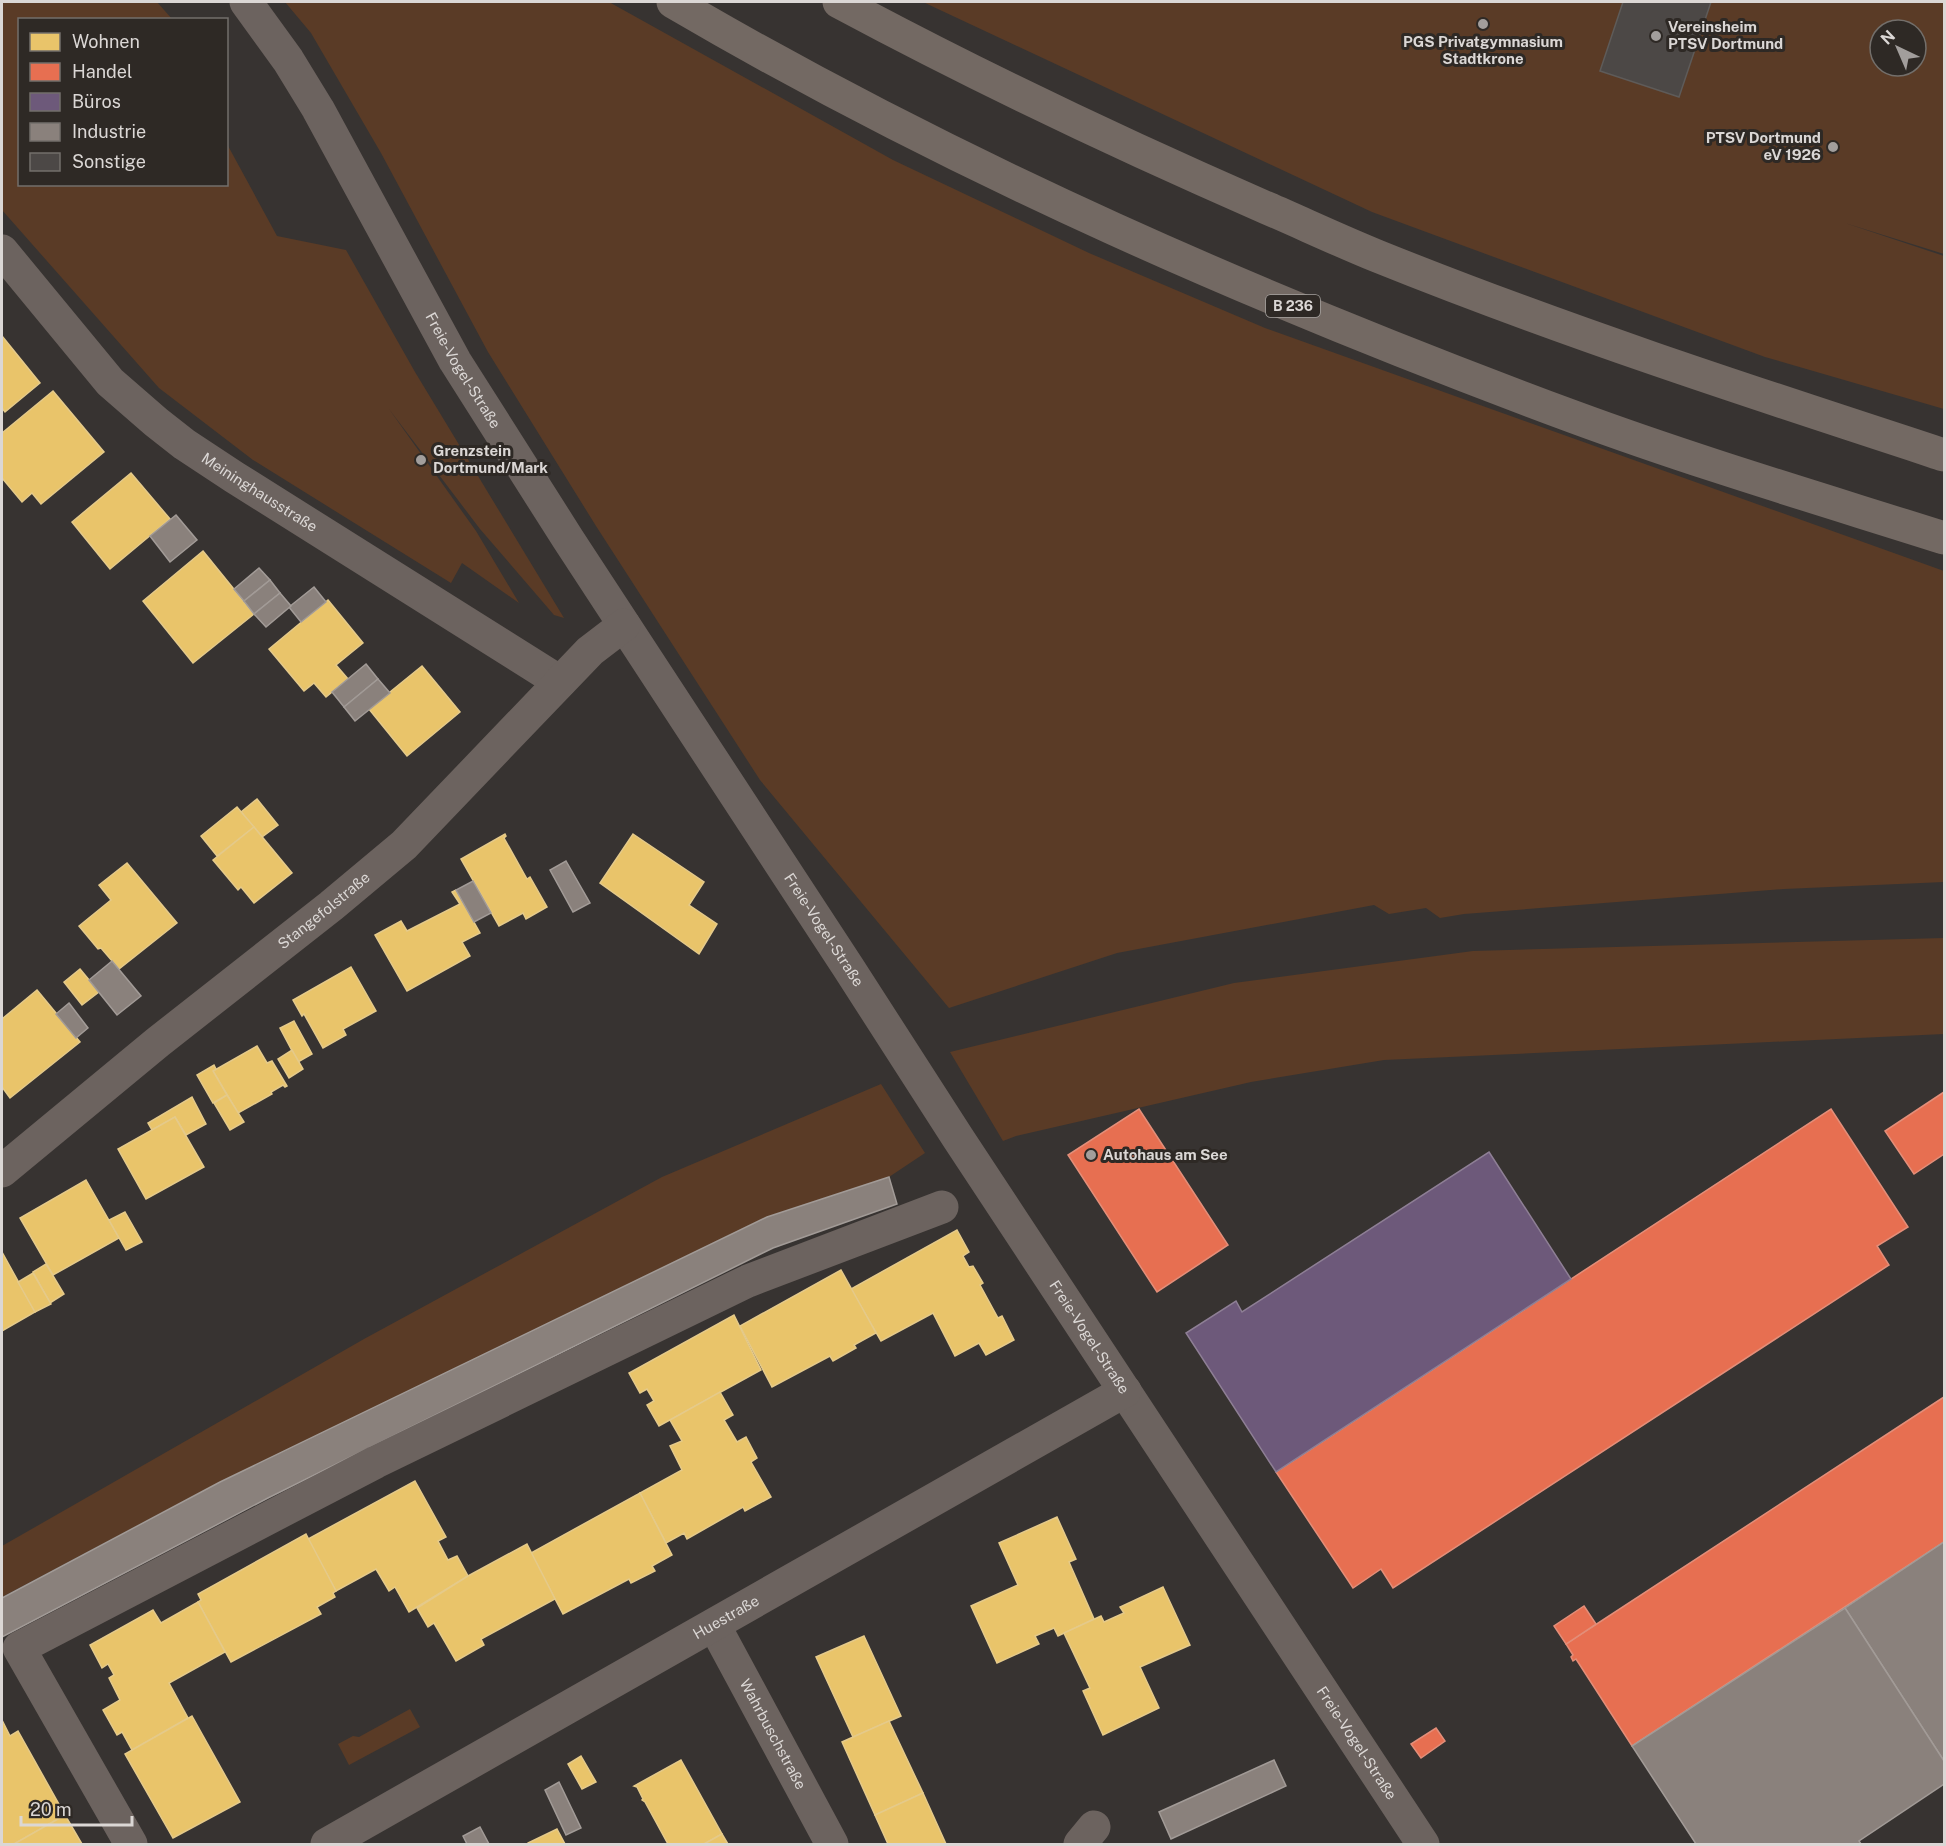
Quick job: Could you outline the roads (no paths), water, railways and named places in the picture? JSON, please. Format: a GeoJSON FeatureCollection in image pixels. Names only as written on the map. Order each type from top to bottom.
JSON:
{"type":"FeatureCollection","features":[{"type":"Feature","properties":{"kind":"highway","name":"B 236"},"geometry":{"type":"LineString","coordinates":[[673,2],[851,100],[995,172],[1146,244],[1359,334],[1577,418],[1944,538]]}},
{"type":"Feature","properties":{"kind":"highway"},"geometry":{"type":"LineString","coordinates":[[839,2],[1036,103],[1183,172],[1377,256],[1579,332],[1729,385],[1944,455]]}},
{"type":"Feature","properties":{"kind":"street","name":"Freie-Vogel-Straße"},"geometry":{"type":"LineString","coordinates":[[246,2],[288,60],[318,109],[454,362],[958,1138],[1423,1845]]}},
{"type":"Feature","properties":{"kind":"street","name":"Meininghausstraße"},"geometry":{"type":"LineString","coordinates":[[2,251],[110,382],[184,444],[560,682]]}},
{"type":"Feature","properties":{"kind":"street","name":"Stangefolstraße"},"geometry":{"type":"LineString","coordinates":[[2,1171],[158,1042],[331,906],[404,845],[590,651],[624,625]]}},
{"type":"Feature","properties":{"kind":"street"},"geometry":{"type":"LineString","coordinates":[[131,1845],[10,1653],[376,1462],[738,1286],[942,1207]]}},
{"type":"Feature","properties":{"kind":"street","name":"Huestraße"},"geometry":{"type":"LineString","coordinates":[[327,1845],[1125,1392]]}},
{"type":"Feature","properties":{"kind":"street","name":"Wahrbuschstraße"},"geometry":{"type":"LineString","coordinates":[[714,1625],[832,1845]]}},
{"type":"Feature","properties":{"kind":"place","name":"PGS Privatgymnasium Stadtkrone"},"geometry":{"type":"Point","coordinates":[1483,24]}},
{"type":"Feature","properties":{"kind":"place","name":"Vereinsheim PTSV Dortmund"},"geometry":{"type":"Point","coordinates":[1656,36]}},
{"type":"Feature","properties":{"kind":"place","name":"PTSV Dortmund eV 1926"},"geometry":{"type":"Point","coordinates":[1833,147]}},
{"type":"Feature","properties":{"kind":"place","name":"Grenzstein Dortmund/Mark"},"geometry":{"type":"Point","coordinates":[421,460]}},
{"type":"Feature","properties":{"kind":"place","name":"Autohaus am See"},"geometry":{"type":"Point","coordinates":[1091,1155]}}]}
